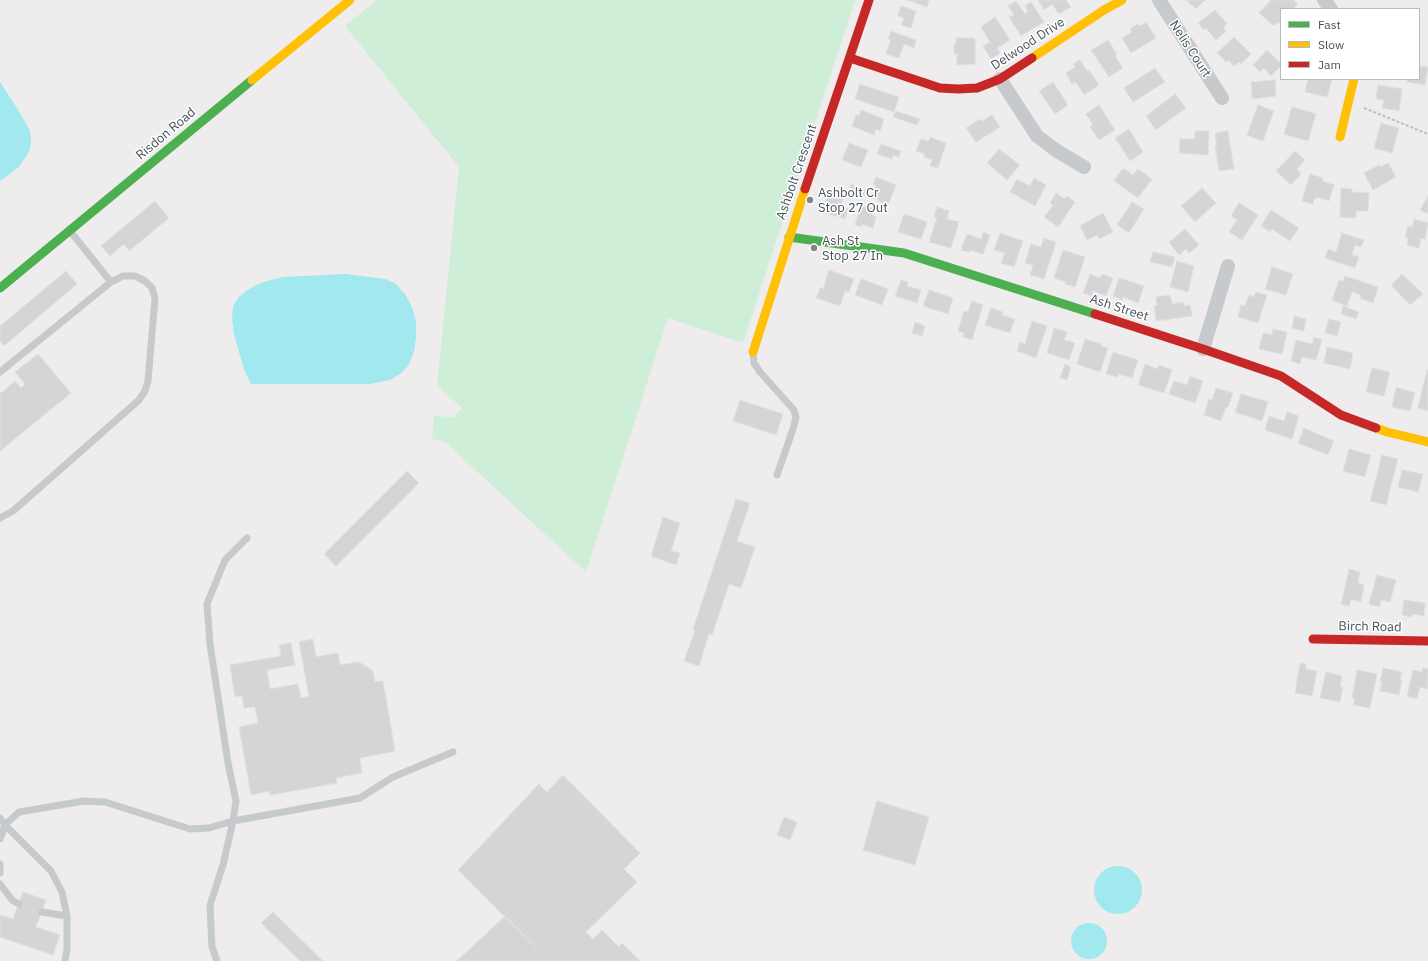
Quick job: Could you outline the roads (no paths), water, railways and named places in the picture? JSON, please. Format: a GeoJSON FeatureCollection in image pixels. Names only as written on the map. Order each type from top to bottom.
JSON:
{"type":"FeatureCollection","features":[{"type":"Feature","properties":{"kind":"street","name":"Risdon Road"},"geometry":{"type":"LineString","coordinates":[[0,288],[350,0]]}},
{"type":"Feature","properties":{"kind":"street","name":"Ashbolt Crescent"},"geometry":{"type":"LineString","coordinates":[[753,352],[789,237],[850,58],[868,0]]}},
{"type":"Feature","properties":{"kind":"street","name":"Delwood Drive"},"geometry":{"type":"LineString","coordinates":[[850,58],[940,88],[958,90],[977,88],[1000,79],[1101,5],[1122,0]]}},
{"type":"Feature","properties":{"kind":"street","name":"Nelis Court"},"geometry":{"type":"LineString","coordinates":[[1158,0],[1222,98]]}},
{"type":"Feature","properties":{"kind":"street"},"geometry":{"type":"LineString","coordinates":[[1324,0],[1330,8]]}},
{"type":"Feature","properties":{"kind":"street"},"geometry":{"type":"LineString","coordinates":[[1000,79],[1037,136],[1057,151],[1084,167]]}},
{"type":"Feature","properties":{"kind":"street"},"geometry":{"type":"LineString","coordinates":[[1340,137],[1354,80]]}},
{"type":"Feature","properties":{"kind":"street","name":"Ash Street"},"geometry":{"type":"LineString","coordinates":[[789,237],[904,253],[1203,348],[1281,376],[1341,415],[1387,432],[1428,442]]}},
{"type":"Feature","properties":{"kind":"street"},"geometry":{"type":"LineString","coordinates":[[1203,348],[1228,266]]}},
{"type":"Feature","properties":{"kind":"street","name":"Birch Road"},"geometry":{"type":"LineString","coordinates":[[1312,639],[1428,641]]}},
{"type":"Feature","properties":{"kind":"lane"},"geometry":{"type":"LineString","coordinates":[[70,231],[111,282]]}},
{"type":"Feature","properties":{"kind":"lane"},"geometry":{"type":"LineString","coordinates":[[0,372],[111,282],[123,276],[135,276],[146,281],[152,288],[155,298],[148,381],[145,391],[139,400],[49,480],[13,511],[0,518]]}},
{"type":"Feature","properties":{"kind":"lane"},"geometry":{"type":"LineString","coordinates":[[753,352],[754,363],[760,372],[794,410],[796,418],[777,475]]}},
{"type":"Feature","properties":{"kind":"lane"},"geometry":{"type":"LineString","coordinates":[[217,961],[212,947],[210,905],[223,865],[236,801],[228,764],[210,644],[207,604],[225,560],[247,538]]}},
{"type":"Feature","properties":{"kind":"lane"},"geometry":{"type":"LineString","coordinates":[[0,839],[5,825],[19,812],[84,801],[105,802],[190,829],[209,828],[232,821],[360,798],[393,777],[454,752]]}},
{"type":"Feature","properties":{"kind":"lane"},"geometry":{"type":"LineString","coordinates":[[0,818],[5,825],[51,870],[62,892],[67,916],[67,950],[65,961]]}},
{"type":"Feature","properties":{"kind":"lane"},"geometry":{"type":"LineString","coordinates":[[0,864],[0,873]]}},
{"type":"Feature","properties":{"kind":"lane"},"geometry":{"type":"LineString","coordinates":[[0,884],[12,900],[19,904]]}},
{"type":"Feature","properties":{"kind":"lane"},"geometry":{"type":"LineString","coordinates":[[42,912],[67,916]]}},
{"type":"Feature","properties":{"kind":"water"},"geometry":{"type":"Polygon","coordinates":[[[0,82],[30,131],[31,140],[30,149],[19,167],[0,181],[0,82]]]}},
{"type":"Feature","properties":{"kind":"water"},"geometry":{"type":"Polygon","coordinates":[[[345,274],[385,279],[396,284],[405,294],[412,307],[416,321],[414,352],[408,366],[400,374],[390,380],[370,384],[251,384],[244,369],[234,335],[232,318],[233,307],[237,299],[256,285],[283,277],[345,274]]]}},
{"type":"Feature","properties":{"kind":"water"},"geometry":{"type":"Polygon","coordinates":[[[1118,866],[1127,868],[1135,873],[1140,881],[1142,890],[1140,899],[1135,907],[1127,912],[1118,914],[1109,912],[1101,907],[1096,899],[1094,890],[1096,881],[1101,873],[1109,868],[1118,866]]]}},
{"type":"Feature","properties":{"kind":"water"},"geometry":{"type":"Polygon","coordinates":[[[1089,923],[1102,928],[1107,941],[1102,954],[1089,959],[1076,954],[1071,941],[1076,928],[1089,923]]]}},
{"type":"Feature","properties":{"kind":"place","name":"Ashbolt Cr Stop 27 Out"},"geometry":{"type":"Point","coordinates":[810,200]}},
{"type":"Feature","properties":{"kind":"place","name":"Ash St Stop 27 In"},"geometry":{"type":"Point","coordinates":[814,248]}}]}
